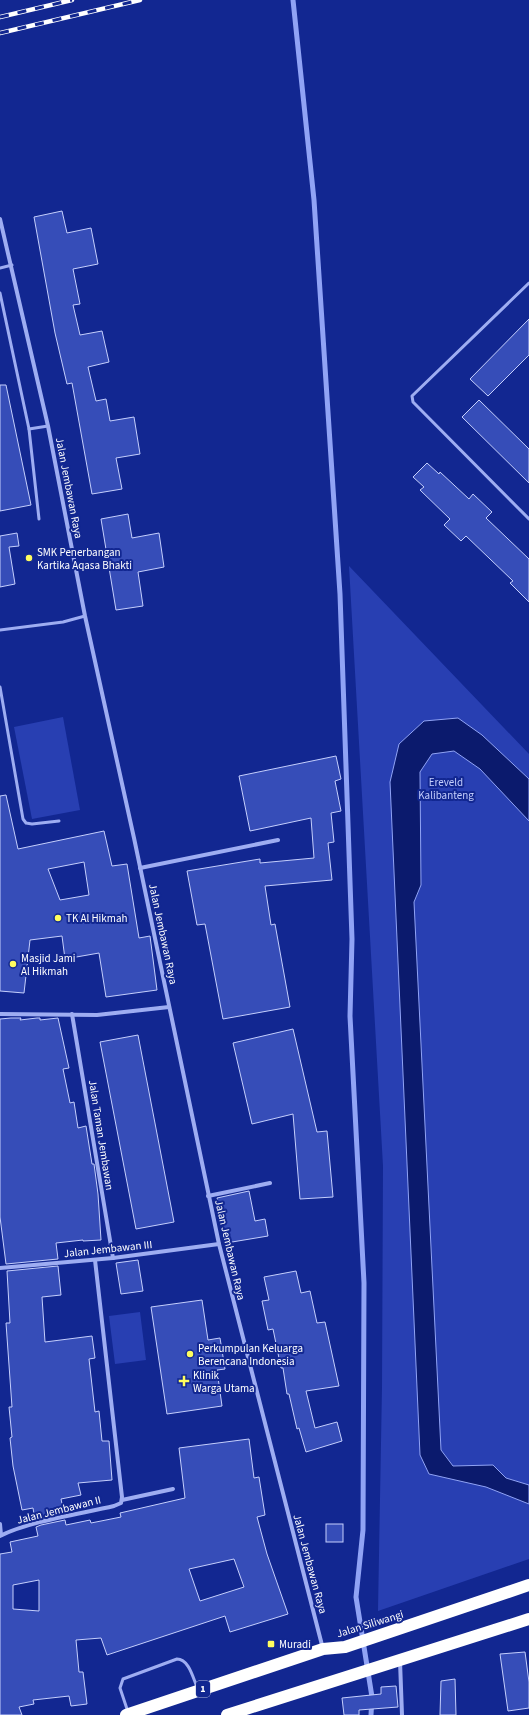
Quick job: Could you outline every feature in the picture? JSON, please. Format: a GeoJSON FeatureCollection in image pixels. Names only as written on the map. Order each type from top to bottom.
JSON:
{"type":"FeatureCollection","features":[{"type":"Feature","properties":{"kind":"highway","name":"Jalan Siliwangi"},"geometry":{"type":"LineString","coordinates":[[127,1715],[323,1649],[345,1647],[529,1585]]}},
{"type":"Feature","properties":{"kind":"highway"},"geometry":{"type":"LineString","coordinates":[[227,1715],[379,1668],[529,1619]]}},
{"type":"Feature","properties":{"kind":"street","name":"Jalan Jembawan Raya"},"geometry":{"type":"LineString","coordinates":[[0,219],[12,265],[48,426],[85,616],[140,868],[208,1196],[323,1649]]}},
{"type":"Feature","properties":{"kind":"street"},"geometry":{"type":"LineString","coordinates":[[140,868],[278,840]]}},
{"type":"Feature","properties":{"kind":"street"},"geometry":{"type":"LineString","coordinates":[[0,1014],[97,1015],[169,1007]]}},
{"type":"Feature","properties":{"kind":"street","name":"Jalan Taman Jembawan"},"geometry":{"type":"LineString","coordinates":[[72,1014],[113,1258]]}},
{"type":"Feature","properties":{"kind":"street"},"geometry":{"type":"LineString","coordinates":[[208,1196],[270,1183]]}},
{"type":"Feature","properties":{"kind":"street","name":"Jalan Jembawan III"},"geometry":{"type":"LineString","coordinates":[[0,1268],[95,1260],[219,1244]]}},
{"type":"Feature","properties":{"kind":"street"},"geometry":{"type":"LineString","coordinates":[[95,1260],[122,1501]]}},
{"type":"Feature","properties":{"kind":"street","name":"Jalan Jembawan II"},"geometry":{"type":"LineString","coordinates":[[1,1536],[47,1521],[114,1506],[122,1501],[173,1489]]}},
{"type":"Feature","properties":{"kind":"street"},"geometry":{"type":"LineString","coordinates":[[0,1524],[1,1536]]}},
{"type":"Feature","properties":{"kind":"street"},"geometry":{"type":"LineString","coordinates":[[400,1661],[402,1715]]}},
{"type":"Feature","properties":{"kind":"lane"},"geometry":{"type":"LineString","coordinates":[[0,268],[12,265]]}},
{"type":"Feature","properties":{"kind":"lane"},"geometry":{"type":"LineString","coordinates":[[529,283],[412,396],[412,402],[529,519]]}},
{"type":"Feature","properties":{"kind":"lane"},"geometry":{"type":"LineString","coordinates":[[0,293],[29,429],[39,519]]}},
{"type":"Feature","properties":{"kind":"lane"},"geometry":{"type":"LineString","coordinates":[[29,429],[48,426]]}},
{"type":"Feature","properties":{"kind":"lane"},"geometry":{"type":"LineString","coordinates":[[0,630],[63,622],[85,616]]}},
{"type":"Feature","properties":{"kind":"lane"},"geometry":{"type":"LineString","coordinates":[[0,687],[23,819],[26,823],[32,824],[59,821]]}},
{"type":"Feature","properties":{"kind":"lane"},"geometry":{"type":"LineString","coordinates":[[127,1715],[120,1688],[123,1679],[177,1659],[182,1659],[186,1662],[199,1690]]}},
{"type":"Feature","properties":{"kind":"green space","name":"Ereveld Kalibanteng"},"geometry":{"type":"Polygon","coordinates":[[[349,566],[529,754],[529,1559],[378,1611],[382,1387],[383,1166],[349,566]]]}},
{"type":"Feature","properties":{"kind":"green space"},"geometry":{"type":"Polygon","coordinates":[[[63,717],[80,810],[32,819],[14,727],[63,717]]]}},
{"type":"Feature","properties":{"kind":"green space"},"geometry":{"type":"Polygon","coordinates":[[[140,1312],[146,1360],[115,1364],[109,1316],[140,1312]]]}},
{"type":"Feature","properties":{"kind":"shaded area"},"geometry":{"type":"Polygon","coordinates":[[[458,718],[482,735],[529,779],[529,821],[480,769],[454,751],[432,754],[420,772],[421,885],[414,902],[441,1450],[453,1466],[493,1465],[506,1478],[529,1485],[529,1504],[486,1487],[429,1474],[420,1455],[390,782],[399,744],[424,721],[458,718]]]}},
{"type":"Feature","properties":{"kind":"building"},"geometry":{"type":"Polygon","coordinates":[[[62,211],[67,233],[91,228],[98,264],[73,269],[80,304],[73,305],[80,335],[102,331],[109,362],[88,367],[96,401],[106,399],[110,421],[134,417],[140,454],[116,458],[122,489],[92,494],[72,383],[67,384],[55,333],[34,217],[62,211]]]}},
{"type":"Feature","properties":{"kind":"building"},"geometry":{"type":"Polygon","coordinates":[[[529,319],[529,355],[488,396],[470,379],[529,319]]]}},
{"type":"Feature","properties":{"kind":"building"},"geometry":{"type":"Polygon","coordinates":[[[0,385],[6,385],[31,505],[0,511],[0,385]]]}},
{"type":"Feature","properties":{"kind":"building"},"geometry":{"type":"Polygon","coordinates":[[[479,400],[529,449],[529,483],[462,417],[479,400]]]}},
{"type":"Feature","properties":{"kind":"building"},"geometry":{"type":"Polygon","coordinates":[[[427,463],[439,474],[440,472],[469,499],[473,494],[492,512],[486,518],[529,559],[529,602],[510,583],[513,581],[466,536],[461,541],[444,525],[450,519],[420,490],[424,487],[413,477],[427,463]]]}},
{"type":"Feature","properties":{"kind":"building"},"geometry":{"type":"Polygon","coordinates":[[[128,514],[132,538],[159,533],[164,567],[138,572],[143,606],[116,610],[101,519],[128,514]]]}},
{"type":"Feature","properties":{"kind":"building"},"geometry":{"type":"Polygon","coordinates":[[[17,533],[19,546],[9,547],[15,584],[0,587],[0,536],[17,533]]]}},
{"type":"Feature","properties":{"kind":"building"},"geometry":{"type":"Polygon","coordinates":[[[336,756],[341,779],[335,781],[341,811],[331,813],[334,842],[328,843],[332,880],[265,886],[271,925],[275,924],[290,1007],[223,1019],[205,924],[197,925],[187,871],[260,859],[260,863],[314,858],[311,818],[250,831],[239,776],[336,756]]]}},
{"type":"Feature","properties":{"kind":"building"},"geometry":{"type":"Polygon","coordinates":[[[6,795],[18,849],[104,831],[112,866],[127,864],[139,938],[150,936],[157,990],[106,997],[99,953],[65,959],[62,936],[30,940],[24,993],[0,991],[0,796],[6,795]],[[84,862],[48,869],[60,900],[89,895],[84,862]]]}},
{"type":"Feature","properties":{"kind":"building"},"geometry":{"type":"Polygon","coordinates":[[[21,1018],[20,1020],[40,1018],[40,1020],[58,1018],[69,1068],[63,1069],[70,1103],[74,1102],[78,1128],[86,1126],[92,1164],[94,1164],[98,1194],[101,1240],[56,1243],[58,1259],[6,1264],[0,1217],[0,1019],[21,1018]]]}},
{"type":"Feature","properties":{"kind":"building"},"geometry":{"type":"Polygon","coordinates":[[[293,1029],[317,1132],[327,1131],[333,1197],[300,1199],[293,1114],[252,1124],[233,1043],[293,1029]]]}},
{"type":"Feature","properties":{"kind":"building"},"geometry":{"type":"Polygon","coordinates":[[[138,1035],[174,1222],[136,1229],[100,1042],[138,1035]]]}},
{"type":"Feature","properties":{"kind":"building"},"geometry":{"type":"Polygon","coordinates":[[[249,1191],[255,1221],[265,1219],[268,1236],[226,1243],[217,1198],[249,1191]]]}},
{"type":"Feature","properties":{"kind":"building"},"geometry":{"type":"Polygon","coordinates":[[[138,1260],[143,1291],[121,1294],[116,1263],[138,1260]]]}},
{"type":"Feature","properties":{"kind":"building"},"geometry":{"type":"Polygon","coordinates":[[[58,1266],[61,1295],[42,1297],[45,1342],[92,1336],[95,1358],[89,1359],[95,1412],[99,1411],[102,1441],[109,1441],[112,1480],[78,1483],[81,1495],[61,1499],[64,1513],[35,1520],[33,1508],[22,1510],[13,1466],[9,1407],[12,1407],[6,1323],[10,1323],[7,1271],[58,1266]]]}},
{"type":"Feature","properties":{"kind":"building"},"geometry":{"type":"Polygon","coordinates":[[[296,1271],[301,1293],[310,1291],[317,1323],[325,1322],[339,1386],[306,1391],[315,1428],[337,1422],[342,1441],[306,1452],[299,1428],[297,1429],[289,1394],[287,1394],[283,1368],[281,1368],[273,1329],[268,1330],[262,1301],[269,1300],[264,1277],[296,1271]]]}},
{"type":"Feature","properties":{"kind":"building","name":"Perkumpulan Keluarga Berencana Indonesia"},"geometry":{"type":"Polygon","coordinates":[[[202,1300],[208,1340],[220,1338],[225,1369],[217,1370],[222,1406],[167,1414],[151,1307],[202,1300]]]}},
{"type":"Feature","properties":{"kind":"building"},"geometry":{"type":"Polygon","coordinates":[[[249,1439],[254,1478],[259,1477],[265,1515],[257,1517],[267,1554],[288,1614],[230,1632],[225,1616],[107,1655],[101,1638],[76,1640],[79,1672],[83,1672],[87,1704],[71,1706],[69,1696],[33,1700],[34,1704],[19,1707],[22,1715],[0,1715],[0,1554],[12,1552],[10,1542],[38,1536],[36,1527],[41,1525],[65,1520],[66,1525],[90,1520],[91,1523],[121,1517],[120,1513],[185,1498],[179,1448],[249,1439]],[[234,1559],[189,1569],[200,1601],[244,1587],[234,1559]],[[39,1580],[13,1585],[13,1609],[39,1611],[39,1580]]]}},
{"type":"Feature","properties":{"kind":"building"},"geometry":{"type":"Polygon","coordinates":[[[326,1524],[343,1524],[343,1542],[326,1542],[326,1524]]]}},
{"type":"Feature","properties":{"kind":"building"},"geometry":{"type":"Polygon","coordinates":[[[525,1652],[529,1682],[529,1708],[508,1711],[500,1654],[525,1652]]]}},
{"type":"Feature","properties":{"kind":"building"},"geometry":{"type":"Polygon","coordinates":[[[455,1679],[456,1715],[440,1715],[441,1681],[455,1679]]]}},
{"type":"Feature","properties":{"kind":"building"},"geometry":{"type":"Polygon","coordinates":[[[396,1686],[398,1707],[359,1710],[359,1715],[344,1715],[342,1698],[381,1694],[381,1687],[396,1686]]]}},
{"type":"Feature","properties":{"kind":"waterway"},"geometry":{"type":"LineString","coordinates":[[293,0],[314,200],[340,594],[352,939],[350,1016],[364,1283],[363,1530],[356,1597],[372,1697],[371,1715]]}},
{"type":"Feature","properties":{"kind":"railway"},"geometry":{"type":"LineString","coordinates":[[0,17],[72,0]]}},
{"type":"Feature","properties":{"kind":"railway"},"geometry":{"type":"LineString","coordinates":[[0,33],[140,0]]}},
{"type":"Feature","properties":{"kind":"place","name":"SMK Penerbangan Kartika Aqasa Bhakti"},"geometry":{"type":"Point","coordinates":[29,558]}},
{"type":"Feature","properties":{"kind":"place","name":"TK Al Hikmah"},"geometry":{"type":"Point","coordinates":[58,918]}},
{"type":"Feature","properties":{"kind":"place","name":"Masjid Jami Al Hikmah"},"geometry":{"type":"Point","coordinates":[13,964]}},
{"type":"Feature","properties":{"kind":"place","name":"Perkumpulan Keluarga Berencana Indonesia"},"geometry":{"type":"Point","coordinates":[190,1354]}},
{"type":"Feature","properties":{"kind":"place","name":"Klinik Warga Utama"},"geometry":{"type":"Point","coordinates":[184,1381]}},
{"type":"Feature","properties":{"kind":"place","name":"Muradi"},"geometry":{"type":"Point","coordinates":[271,1644]}}]}
